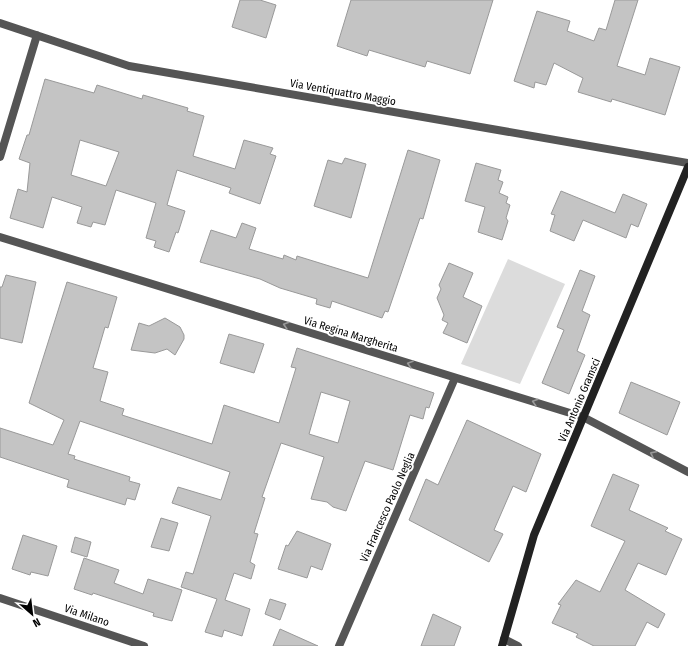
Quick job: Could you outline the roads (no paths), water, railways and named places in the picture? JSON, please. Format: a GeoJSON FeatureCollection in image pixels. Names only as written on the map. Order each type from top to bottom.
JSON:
{"type":"FeatureCollection","features":[{"type":"Feature","properties":{"kind":"street","name":"Via Ventiquattro Maggio"},"geometry":{"type":"LineString","coordinates":[[0,23],[129,66],[688,163]]}},
{"type":"Feature","properties":{"kind":"street"},"geometry":{"type":"LineString","coordinates":[[0,157],[37,35]]}},
{"type":"Feature","properties":{"kind":"street","name":"Via Antonio Gramsci"},"geometry":{"type":"LineString","coordinates":[[503,642],[534,535],[688,167]]}},
{"type":"Feature","properties":{"kind":"street","name":"Via Regina Margherita"},"geometry":{"type":"LineString","coordinates":[[0,237],[584,417],[688,472]]}},
{"type":"Feature","properties":{"kind":"street","name":"Via Francesco Paolo Neglia"},"geometry":{"type":"LineString","coordinates":[[338,646],[455,378]]}},
{"type":"Feature","properties":{"kind":"street","name":"Via Milano"},"geometry":{"type":"LineString","coordinates":[[0,598],[144,646]]}},
{"type":"Feature","properties":{"kind":"street"},"geometry":{"type":"LineString","coordinates":[[503,642],[518,646]]}}]}
